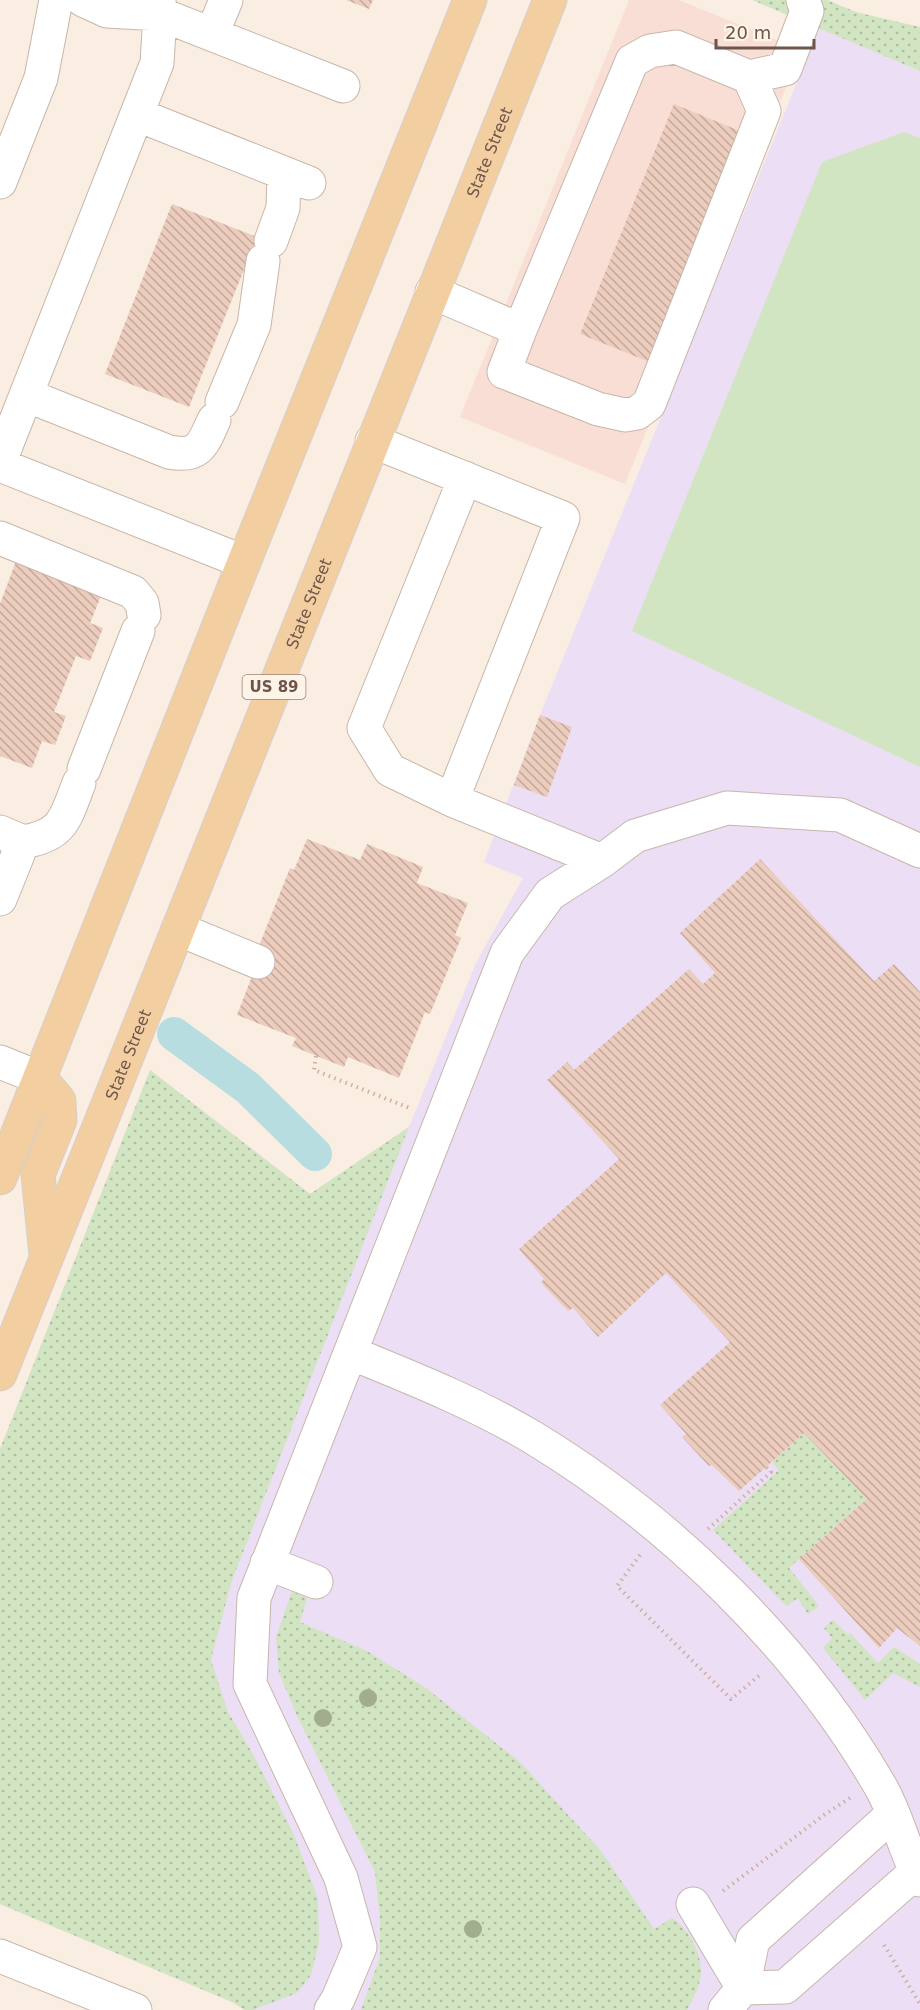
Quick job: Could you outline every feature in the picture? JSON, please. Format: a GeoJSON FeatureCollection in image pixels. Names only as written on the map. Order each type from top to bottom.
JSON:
{"type":"FeatureCollection","features":[{"type":"Feature","properties":{"kind":"main road"},"geometry":{"type":"LineString","coordinates":[[0,1178],[470,0]]}},
{"type":"Feature","properties":{"kind":"main road","name":"State Street"},"geometry":{"type":"LineString","coordinates":[[0,1374],[550,0]]}},
{"type":"Feature","properties":{"kind":"main road"},"geometry":{"type":"LineString","coordinates":[[40,1078],[59,1101],[60,1120],[38,1175],[46,1259]]}},
{"type":"Feature","properties":{"kind":"street"},"geometry":{"type":"LineString","coordinates":[[0,182],[41,78],[56,0]]}},
{"type":"Feature","properties":{"kind":"street"},"geometry":{"type":"LineString","coordinates":[[83,0],[108,11],[160,7],[212,34],[343,86]]}},
{"type":"Feature","properties":{"kind":"street"},"geometry":{"type":"LineString","coordinates":[[212,34],[226,0]]}},
{"type":"Feature","properties":{"kind":"street"},"geometry":{"type":"LineString","coordinates":[[749,77],[764,111],[649,404],[637,413],[624,415],[598,409],[504,372],[632,61],[650,51],[676,46],[749,77],[784,69],[807,11],[803,0]]}},
{"type":"Feature","properties":{"kind":"street"},"geometry":{"type":"LineString","coordinates":[[160,7],[157,63],[0,463],[244,562]]}},
{"type":"Feature","properties":{"kind":"street"},"geometry":{"type":"LineString","coordinates":[[26,395],[169,452],[183,455],[196,450],[203,444],[255,325],[267,251],[297,178],[138,115]]}},
{"type":"Feature","properties":{"kind":"street"},"geometry":{"type":"LineString","coordinates":[[432,292],[520,330]]}},
{"type":"Feature","properties":{"kind":"street"},"geometry":{"type":"LineString","coordinates":[[372,441],[563,518],[452,800]]}},
{"type":"Feature","properties":{"kind":"street"},"geometry":{"type":"LineString","coordinates":[[465,478],[364,728],[390,770],[452,800],[602,861]]}},
{"type":"Feature","properties":{"kind":"street"},"geometry":{"type":"LineString","coordinates":[[0,538],[133,592],[142,603],[141,623],[66,816],[56,831],[41,839],[11,837],[0,899]]}},
{"type":"Feature","properties":{"kind":"street"},"geometry":{"type":"LineString","coordinates":[[331,2010],[360,1947],[341,1878],[250,1684],[254,1598],[507,953],[550,894],[602,861],[635,836],[727,808],[840,815],[920,850]]}},
{"type":"Feature","properties":{"kind":"street"},"geometry":{"type":"LineString","coordinates":[[178,930],[258,962]]}},
{"type":"Feature","properties":{"kind":"street"},"geometry":{"type":"LineString","coordinates":[[0,1062],[40,1078]]}},
{"type":"Feature","properties":{"kind":"street"},"geometry":{"type":"LineString","coordinates":[[351,1353],[470,1404],[531,1437],[589,1474],[652,1521],[754,1617],[853,1740],[879,1784],[918,1876],[784,1987],[734,1999]]}},
{"type":"Feature","properties":{"kind":"street"},"geometry":{"type":"LineString","coordinates":[[267,1563],[316,1582]]}},
{"type":"Feature","properties":{"kind":"street"},"geometry":{"type":"LineString","coordinates":[[734,1999],[753,1940],[893,1814]]}},
{"type":"Feature","properties":{"kind":"street"},"geometry":{"type":"LineString","coordinates":[[695,1908],[734,1999]]}},
{"type":"Feature","properties":{"kind":"street"},"geometry":{"type":"LineString","coordinates":[[0,1956],[135,2010]]}},
{"type":"Feature","properties":{"kind":"path"},"geometry":{"type":"LineString","coordinates":[[316,1056],[314,1070],[413,1109]]}},
{"type":"Feature","properties":{"kind":"path"},"geometry":{"type":"LineString","coordinates":[[705,1531],[771,1472],[766,1467]]}},
{"type":"Feature","properties":{"kind":"path"},"geometry":{"type":"LineString","coordinates":[[640,1554],[617,1586],[731,1699],[761,1674]]}},
{"type":"Feature","properties":{"kind":"path"},"geometry":{"type":"LineString","coordinates":[[695,1908],[824,1815],[850,1798],[879,1784]]}},
{"type":"Feature","properties":{"kind":"path"},"geometry":{"type":"LineString","coordinates":[[879,1937],[920,2004]]}},
{"type":"Feature","properties":{"kind":"shaded area"},"geometry":{"type":"Polygon","coordinates":[[[629,0],[679,0],[801,50],[625,484],[460,417],[629,0]]]}},
{"type":"Feature","properties":{"kind":"shaded area"},"geometry":{"type":"Polygon","coordinates":[[[819,28],[920,71],[920,2010],[245,2010],[232,2002],[0,1904],[0,1449],[150,1070],[310,1194],[409,1127],[476,963],[523,878],[484,862],[540,715],[819,28]]]}},
{"type":"Feature","properties":{"kind":"green space"},"geometry":{"type":"Polygon","coordinates":[[[752,0],[827,0],[856,12],[920,27],[920,71],[752,0]]]}},
{"type":"Feature","properties":{"kind":"green space"},"geometry":{"type":"Polygon","coordinates":[[[904,132],[920,138],[920,767],[632,631],[822,162],[904,132]]]}},
{"type":"Feature","properties":{"kind":"green space"},"geometry":{"type":"Polygon","coordinates":[[[150,1070],[310,1194],[409,1127],[231,1583],[211,1660],[227,1710],[254,1756],[294,1835],[318,1899],[319,1943],[311,1975],[297,1993],[253,2010],[245,2010],[232,2002],[0,1904],[0,1449],[150,1070]]]}},
{"type":"Feature","properties":{"kind":"green space"},"geometry":{"type":"Polygon","coordinates":[[[804,1433],[867,1499],[789,1568],[819,1606],[808,1614],[798,1598],[786,1606],[713,1530],[779,1470],[772,1462],[804,1433]]]}},
{"type":"Feature","properties":{"kind":"green space"},"geometry":{"type":"Polygon","coordinates":[[[292,1591],[307,1598],[300,1622],[367,1651],[426,1688],[520,1762],[601,1851],[654,1929],[672,1918],[685,1929],[695,1945],[701,1972],[698,1988],[687,2010],[361,2010],[380,1957],[380,1920],[375,1872],[297,1716],[279,1673],[276,1637],[292,1591]]]}},
{"type":"Feature","properties":{"kind":"green space"},"geometry":{"type":"Polygon","coordinates":[[[833,1620],[848,1635],[850,1633],[878,1663],[894,1647],[920,1664],[920,1687],[893,1673],[865,1700],[823,1648],[832,1638],[824,1628],[833,1620]]]}},
{"type":"Feature","properties":{"kind":"building"},"geometry":{"type":"Polygon","coordinates":[[[346,0],[373,0],[369,9],[346,0]]]}},
{"type":"Feature","properties":{"kind":"building"},"geometry":{"type":"Polygon","coordinates":[[[674,104],[740,131],[647,361],[580,334],[674,104]]]}},
{"type":"Feature","properties":{"kind":"building"},"geometry":{"type":"Polygon","coordinates":[[[172,204],[257,237],[189,407],[105,374],[172,204]]]}},
{"type":"Feature","properties":{"kind":"building"},"geometry":{"type":"Polygon","coordinates":[[[19,553],[101,596],[90,623],[103,628],[90,661],[76,656],[54,712],[66,716],[55,745],[42,741],[32,768],[0,756],[0,604],[19,553]]]}},
{"type":"Feature","properties":{"kind":"building"},"geometry":{"type":"Polygon","coordinates":[[[540,715],[572,727],[547,797],[514,785],[540,715]]]}},
{"type":"Feature","properties":{"kind":"building"},"geometry":{"type":"Polygon","coordinates":[[[307,839],[360,860],[367,844],[423,867],[417,883],[468,903],[455,935],[461,938],[430,1014],[425,1012],[399,1078],[348,1057],[344,1067],[292,1046],[296,1038],[237,1015],[263,948],[259,946],[290,868],[294,870],[307,839]]]}},
{"type":"Feature","properties":{"kind":"building"},"geometry":{"type":"Polygon","coordinates":[[[760,859],[874,981],[894,964],[920,992],[920,1646],[897,1628],[879,1648],[799,1559],[867,1499],[804,1433],[739,1491],[712,1465],[709,1466],[682,1437],[686,1434],[660,1405],[730,1342],[666,1273],[598,1337],[573,1308],[568,1311],[541,1283],[544,1279],[519,1249],[619,1159],[547,1080],[567,1062],[574,1070],[689,969],[703,984],[715,973],[680,933],[760,859]]]}},
{"type":"Feature","properties":{"kind":"waterway"},"geometry":{"type":"LineString","coordinates":[[174,1034],[248,1088],[315,1154]]}}]}
